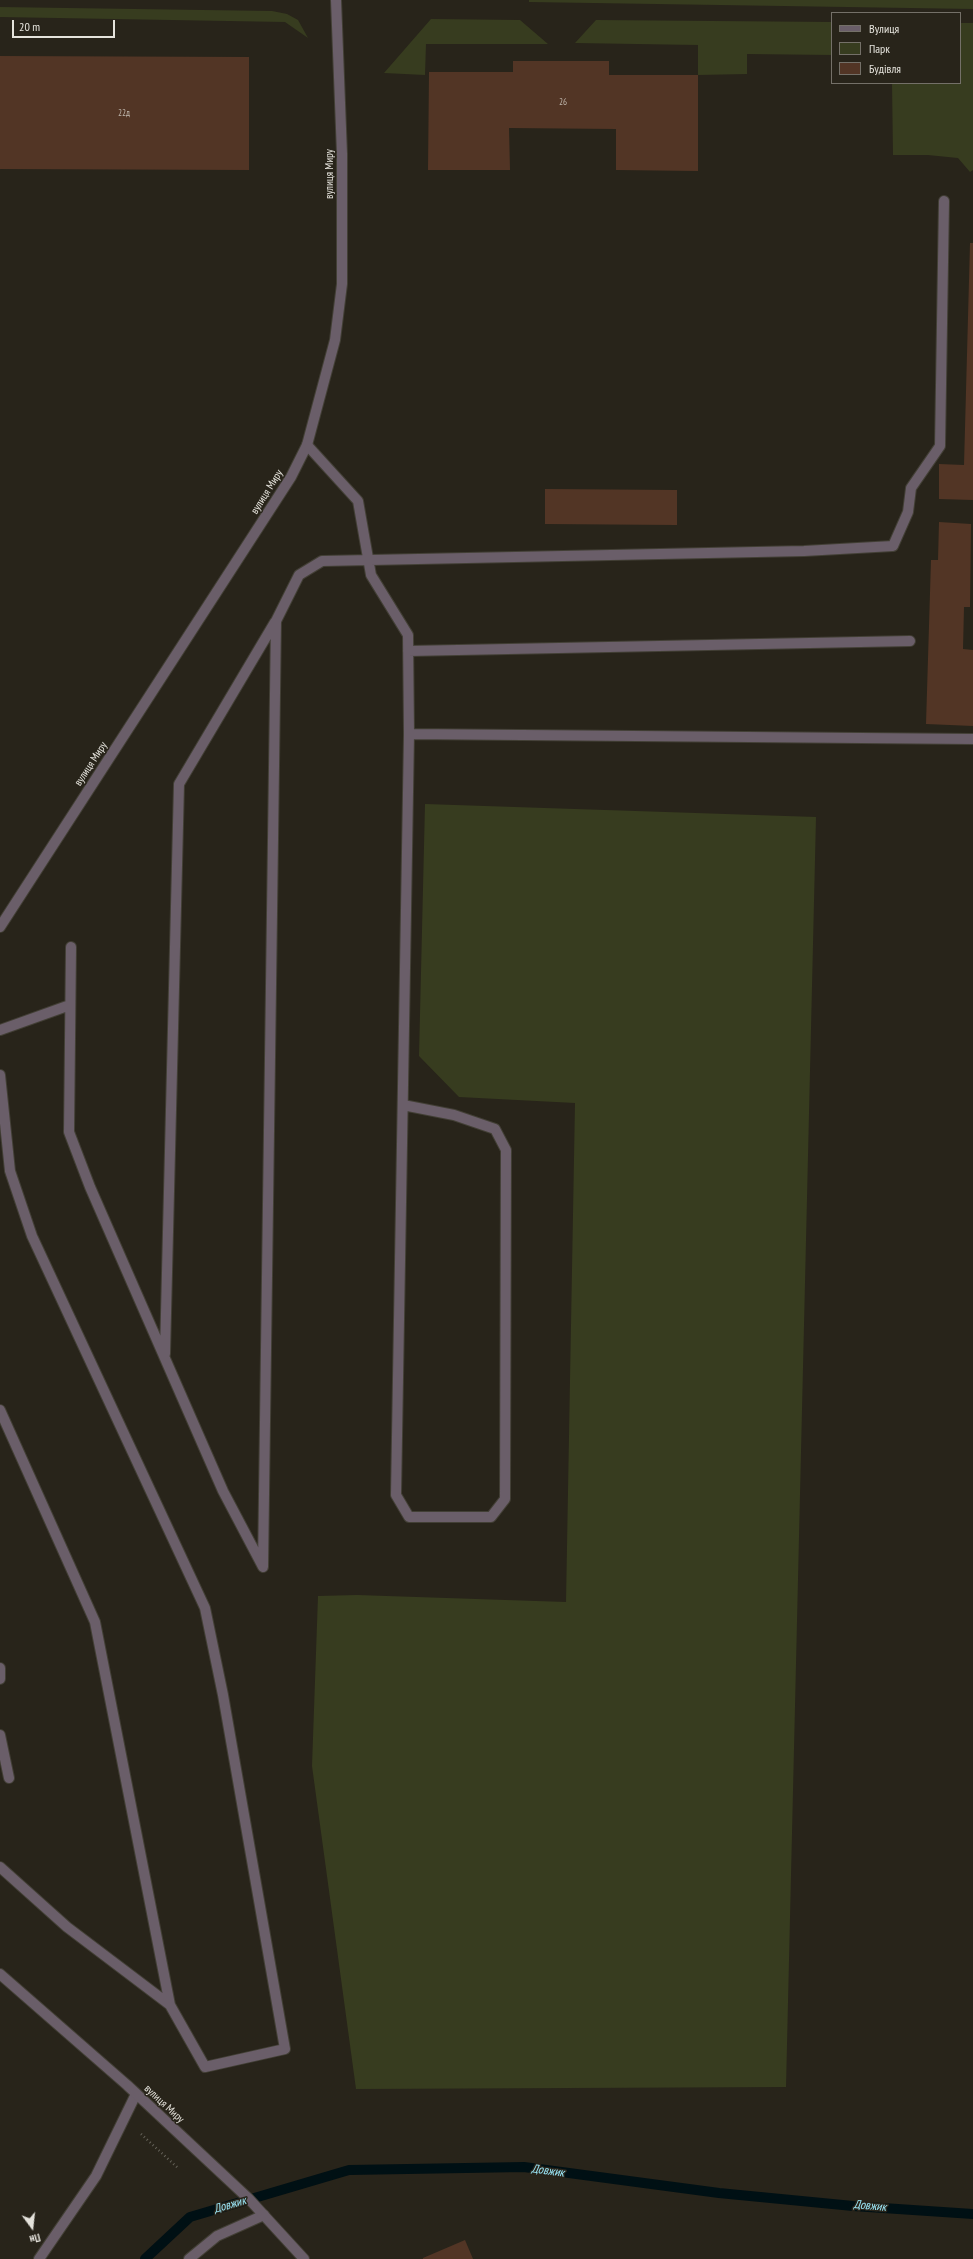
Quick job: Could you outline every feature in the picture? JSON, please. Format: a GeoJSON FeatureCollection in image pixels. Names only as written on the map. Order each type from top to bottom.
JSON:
{"type":"FeatureCollection","features":[{"type":"Feature","properties":{"kind":"street","name":"вулиця Миру"},"geometry":{"type":"LineString","coordinates":[[0,927],[291,477],[307,445],[335,340],[342,284],[342,154],[336,0]]}},
{"type":"Feature","properties":{"kind":"street"},"geometry":{"type":"LineString","coordinates":[[165,1356],[179,784],[276,621],[299,575],[322,561],[796,551],[893,546],[908,512],[911,488],[940,446],[944,201]]}},
{"type":"Feature","properties":{"kind":"street"},"geometry":{"type":"LineString","coordinates":[[307,445],[358,501],[371,575],[408,635],[409,734],[396,1495],[409,1517],[491,1517],[505,1499],[506,1150],[495,1129],[454,1115],[403,1105]]}},
{"type":"Feature","properties":{"kind":"street"},"geometry":{"type":"LineString","coordinates":[[71,947],[69,1132],[90,1187],[223,1491],[263,1567],[276,621]]}},
{"type":"Feature","properties":{"kind":"street"},"geometry":{"type":"LineString","coordinates":[[408,651],[910,641]]}},
{"type":"Feature","properties":{"kind":"street"},"geometry":{"type":"LineString","coordinates":[[409,734],[973,740]]}},
{"type":"Feature","properties":{"kind":"street"},"geometry":{"type":"LineString","coordinates":[[0,1030],[70,1005]]}},
{"type":"Feature","properties":{"kind":"street"},"geometry":{"type":"LineString","coordinates":[[0,1075],[10,1171],[32,1236],[205,1608],[223,1694],[285,2049],[205,2067],[170,2006],[95,1622],[0,1410]]}},
{"type":"Feature","properties":{"kind":"street"},"geometry":{"type":"LineString","coordinates":[[0,1668],[0,1679]]}},
{"type":"Feature","properties":{"kind":"street"},"geometry":{"type":"LineString","coordinates":[[0,1735],[9,1778]]}},
{"type":"Feature","properties":{"kind":"street"},"geometry":{"type":"LineString","coordinates":[[0,1867],[67,1927],[170,2006]]}},
{"type":"Feature","properties":{"kind":"street","name":"вулиця Миру"},"geometry":{"type":"LineString","coordinates":[[0,1974],[136,2094],[264,2215],[304,2259]]}},
{"type":"Feature","properties":{"kind":"street"},"geometry":{"type":"LineString","coordinates":[[39,2259],[96,2176],[136,2094]]}},
{"type":"Feature","properties":{"kind":"street"},"geometry":{"type":"LineString","coordinates":[[189,2259],[216,2236],[264,2215]]}},
{"type":"Feature","properties":{"kind":"green space"},"geometry":{"type":"Polygon","coordinates":[[[529,0],[973,0],[973,9],[529,2],[529,0]]]}},
{"type":"Feature","properties":{"kind":"green space"},"geometry":{"type":"Polygon","coordinates":[[[0,7],[272,11],[287,14],[298,20],[308,38],[285,22],[0,17],[0,7]]]}},
{"type":"Feature","properties":{"kind":"green space"},"geometry":{"type":"Polygon","coordinates":[[[431,19],[520,20],[548,44],[426,44],[425,75],[384,73],[431,19]]]}},
{"type":"Feature","properties":{"kind":"green space"},"geometry":{"type":"Polygon","coordinates":[[[596,20],[831,22],[831,55],[747,54],[747,74],[698,75],[698,45],[575,43],[596,20]]]}},
{"type":"Feature","properties":{"kind":"green space"},"geometry":{"type":"Polygon","coordinates":[[[961,23],[973,23],[973,170],[970,172],[958,158],[928,155],[893,155],[892,84],[961,84],[961,23]]]}},
{"type":"Feature","properties":{"kind":"green space"},"geometry":{"type":"Polygon","coordinates":[[[425,804],[816,817],[786,2087],[356,2089],[312,1766],[318,1596],[357,1595],[566,1602],[575,1103],[459,1097],[419,1056],[425,804]]]}},
{"type":"Feature","properties":{"kind":"building"},"geometry":{"type":"Polygon","coordinates":[[[0,56],[249,57],[249,170],[0,169],[0,56]]]}},
{"type":"Feature","properties":{"kind":"building"},"geometry":{"type":"Polygon","coordinates":[[[513,61],[609,61],[609,75],[698,75],[698,171],[616,170],[616,129],[509,128],[510,170],[428,170],[429,72],[513,72],[513,61]]]}},
{"type":"Feature","properties":{"kind":"building"},"geometry":{"type":"Polygon","coordinates":[[[970,243],[973,243],[973,500],[939,499],[939,464],[964,465],[970,243]]]}},
{"type":"Feature","properties":{"kind":"building"},"geometry":{"type":"Polygon","coordinates":[[[545,489],[677,490],[677,525],[545,524],[545,489]]]}},
{"type":"Feature","properties":{"kind":"building"},"geometry":{"type":"Polygon","coordinates":[[[939,522],[971,524],[970,607],[964,607],[963,649],[973,650],[973,726],[926,724],[931,560],[938,560],[939,522]]]}},
{"type":"Feature","properties":{"kind":"building"},"geometry":{"type":"Polygon","coordinates":[[[465,2240],[473,2259],[423,2259],[423,2258],[465,2240]]]}},
{"type":"Feature","properties":{"kind":"waterway","name":"Довжик"},"geometry":{"type":"LineString","coordinates":[[145,2259],[190,2217],[349,2170],[524,2167],[719,2193],[853,2206],[973,2214]]}}]}
